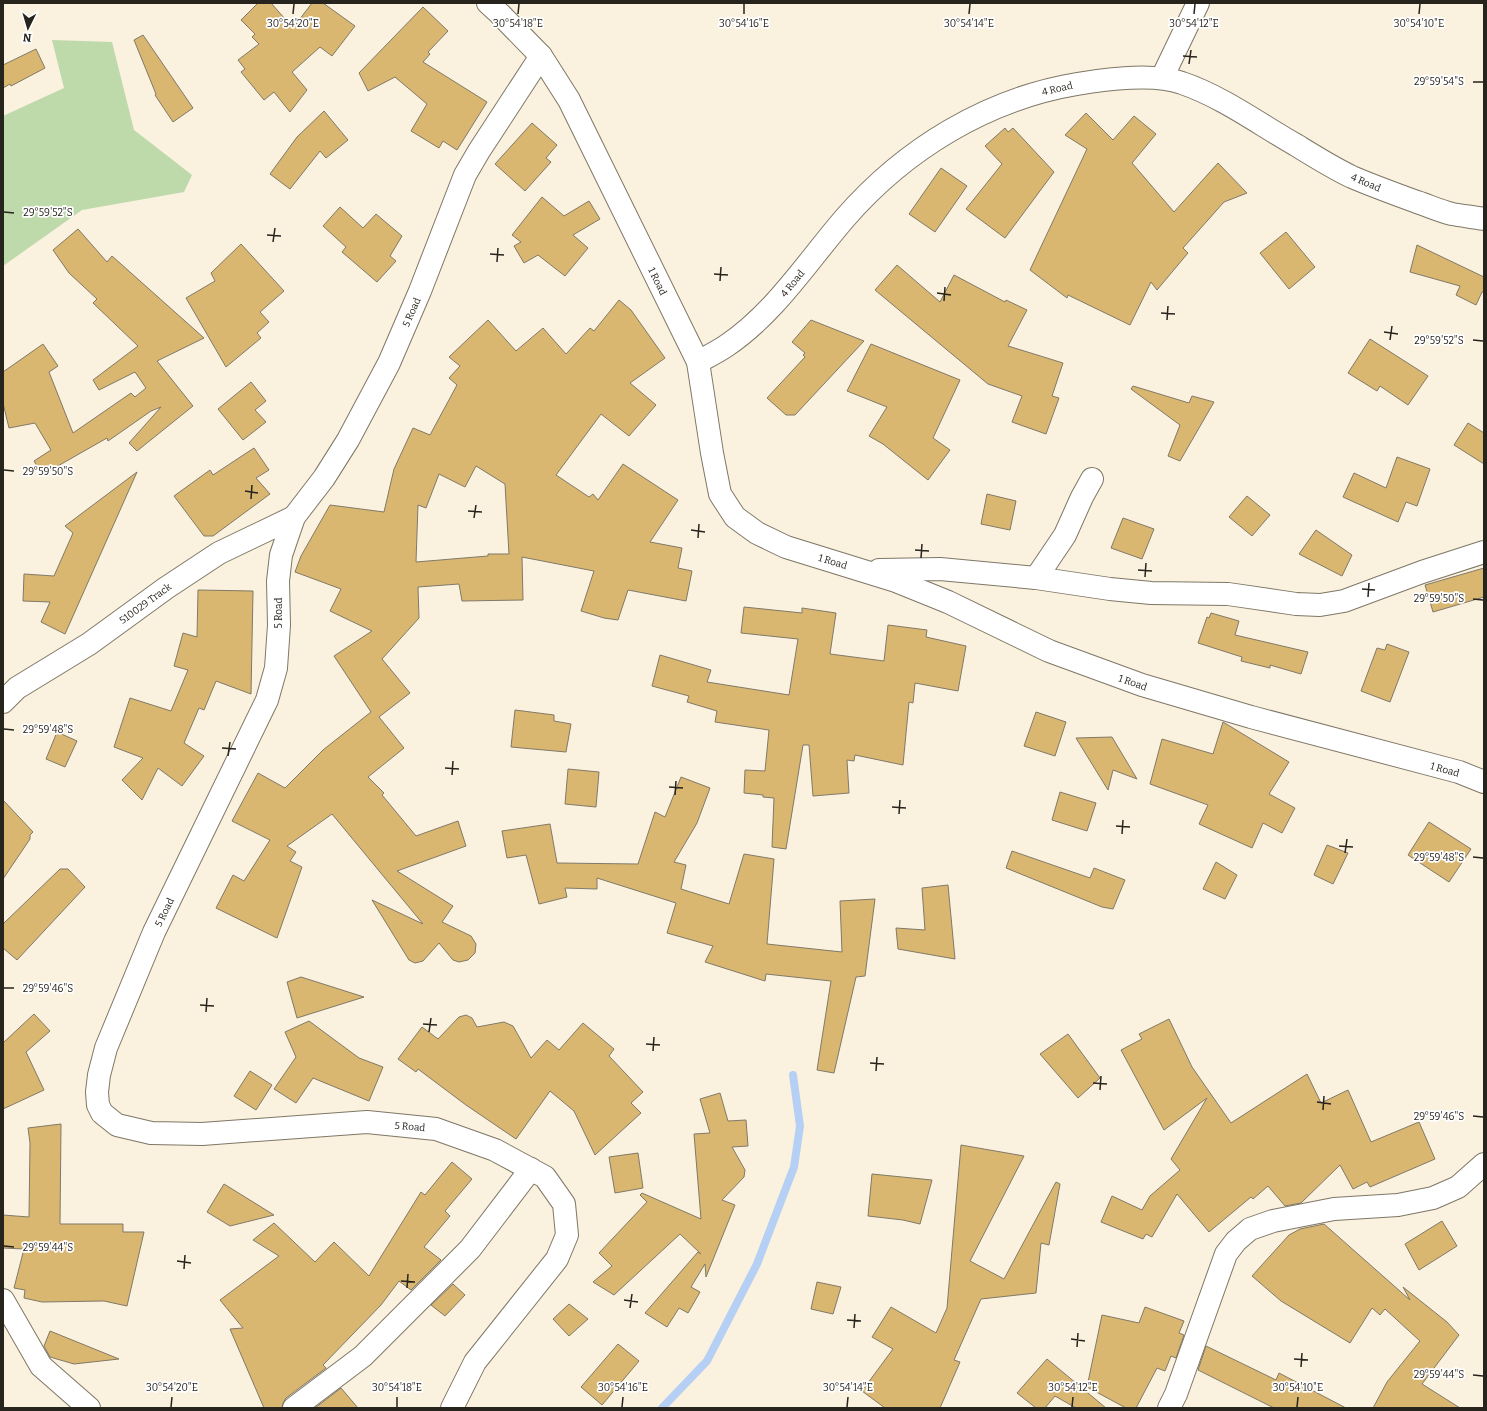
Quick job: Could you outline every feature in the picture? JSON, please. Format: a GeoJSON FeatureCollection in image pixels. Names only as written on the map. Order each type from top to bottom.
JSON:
{"type":"FeatureCollection","features":[{"type":"Feature","properties":{"kind":"street","name":"1 Road"},"geometry":{"type":"LineString","coordinates":[[488,3],[541,56],[569,100],[698,362],[720,494],[735,517],[757,533],[786,547],[896,580],[948,602],[1049,651],[1142,685],[1251,717],[1459,772],[1484,782]]}},
{"type":"Feature","properties":{"kind":"street"},"geometry":{"type":"LineString","coordinates":[[1162,78],[1198,3]]}},
{"type":"Feature","properties":{"kind":"street","name":"5 Road"},"geometry":{"type":"LineString","coordinates":[[452,1408],[475,1362],[557,1259],[567,1235],[564,1204],[545,1177],[495,1150],[436,1129],[367,1122],[202,1134],[151,1133],[117,1124],[102,1112],[98,1105],[97,1092],[99,1075],[106,1048],[145,954],[267,700],[276,668],[279,625],[278,581],[282,555],[294,517],[324,478],[348,440],[389,363],[420,291],[465,175],[478,151],[541,56]]}},
{"type":"Feature","properties":{"kind":"street","name":"4 Road"},"geometry":{"type":"LineString","coordinates":[[698,362],[726,347],[743,334],[777,302],[846,216],[881,182],[922,148],[950,130],[980,114],[1023,97],[1057,87],[1095,81],[1162,78],[1182,83],[1221,101],[1352,176],[1400,196],[1450,213],[1484,219]]}},
{"type":"Feature","properties":{"kind":"street"},"geometry":{"type":"LineString","coordinates":[[1036,578],[1065,535],[1092,479]]}},
{"type":"Feature","properties":{"kind":"street","name":"510029 Track"},"geometry":{"type":"LineString","coordinates":[[8,692],[89,644],[160,592],[219,553],[294,517]]}},
{"type":"Feature","properties":{"kind":"street"},"geometry":{"type":"LineString","coordinates":[[862,570],[940,569],[1036,578],[1110,590],[1151,593],[1228,594],[1296,604],[1320,605],[1344,601],[1422,572],[1484,552]]}},
{"type":"Feature","properties":{"kind":"street"},"geometry":{"type":"LineString","coordinates":[[1169,1408],[1176,1394],[1226,1254],[1236,1241],[1250,1229],[1273,1222],[1334,1209],[1398,1205],[1433,1198],[1458,1187],[1484,1164]]}},
{"type":"Feature","properties":{"kind":"street"},"geometry":{"type":"LineString","coordinates":[[294,1408],[363,1356],[470,1249],[531,1169]]}},
{"type":"Feature","properties":{"kind":"street"},"geometry":{"type":"LineString","coordinates":[[3,1300],[41,1366],[89,1408]]}},
{"type":"Feature","properties":{"kind":"green space"},"geometry":{"type":"Polygon","coordinates":[[[52,40],[112,42],[134,130],[192,175],[184,192],[82,210],[3,266],[3,116],[64,88],[52,40]]]}},
{"type":"Feature","properties":{"kind":"building"},"geometry":{"type":"Polygon","coordinates":[[[258,3],[271,3],[293,28],[312,3],[323,3],[355,26],[332,56],[320,47],[292,72],[307,90],[290,112],[274,92],[264,100],[241,72],[245,69],[238,60],[259,44],[252,37],[255,34],[241,20],[258,3]]]}},
{"type":"Feature","properties":{"kind":"building"},"geometry":{"type":"Polygon","coordinates":[[[423,7],[448,31],[428,52],[430,54],[423,62],[487,102],[457,150],[443,141],[439,148],[411,131],[427,104],[395,77],[368,91],[359,73],[423,7]]]}},
{"type":"Feature","properties":{"kind":"building"},"geometry":{"type":"Polygon","coordinates":[[[143,35],[193,108],[173,122],[155,95],[156,94],[134,40],[143,35]]]}},
{"type":"Feature","properties":{"kind":"building"},"geometry":{"type":"Polygon","coordinates":[[[36,49],[45,68],[11,86],[10,84],[3,88],[3,65],[36,49]]]}},
{"type":"Feature","properties":{"kind":"building"},"geometry":{"type":"Polygon","coordinates":[[[324,111],[348,140],[326,158],[320,151],[290,189],[270,174],[297,137],[324,111]]]}},
{"type":"Feature","properties":{"kind":"building"},"geometry":{"type":"Polygon","coordinates":[[[1086,113],[1113,140],[1134,116],[1156,134],[1132,163],[1174,212],[1218,163],[1247,193],[1224,202],[1183,248],[1188,253],[1157,290],[1151,282],[1130,325],[1068,295],[1067,298],[1030,270],[1087,149],[1065,135],[1086,113]]]}},
{"type":"Feature","properties":{"kind":"building"},"geometry":{"type":"Polygon","coordinates":[[[532,123],[557,145],[546,158],[551,162],[525,191],[495,164],[532,123]]]}},
{"type":"Feature","properties":{"kind":"building"},"geometry":{"type":"Polygon","coordinates":[[[1005,128],[1008,132],[1013,128],[1054,172],[1005,238],[966,209],[1002,164],[985,146],[1005,128]]]}},
{"type":"Feature","properties":{"kind":"building"},"geometry":{"type":"Polygon","coordinates":[[[941,168],[967,186],[935,232],[909,214],[941,168]]]}},
{"type":"Feature","properties":{"kind":"building"},"geometry":{"type":"Polygon","coordinates":[[[542,197],[564,216],[589,201],[600,219],[573,235],[588,248],[565,276],[538,255],[524,263],[514,246],[521,242],[512,235],[542,197]]]}},
{"type":"Feature","properties":{"kind":"building"},"geometry":{"type":"Polygon","coordinates":[[[340,207],[363,228],[376,214],[402,236],[390,256],[396,261],[377,282],[342,252],[346,247],[323,226],[340,207]]]}},
{"type":"Feature","properties":{"kind":"building"},"geometry":{"type":"Polygon","coordinates":[[[78,229],[107,262],[112,256],[204,338],[157,361],[193,406],[137,451],[129,443],[161,407],[151,411],[108,441],[107,438],[42,475],[34,461],[51,450],[35,423],[9,428],[3,403],[3,372],[43,344],[58,366],[49,372],[73,433],[131,393],[135,397],[146,388],[135,372],[99,390],[93,380],[138,346],[93,303],[97,299],[69,273],[53,250],[78,229]]]}},
{"type":"Feature","properties":{"kind":"building"},"geometry":{"type":"Polygon","coordinates":[[[1286,232],[1315,267],[1289,289],[1260,253],[1286,232]]]}},
{"type":"Feature","properties":{"kind":"building"},"geometry":{"type":"Polygon","coordinates":[[[241,244],[284,291],[260,312],[269,322],[257,333],[261,338],[226,367],[186,298],[215,281],[211,273],[241,244]]]}},
{"type":"Feature","properties":{"kind":"building"},"geometry":{"type":"Polygon","coordinates":[[[1417,245],[1484,277],[1484,292],[1482,292],[1476,305],[1456,295],[1460,286],[1410,272],[1417,245]]]}},
{"type":"Feature","properties":{"kind":"building"},"geometry":{"type":"Polygon","coordinates":[[[897,265],[940,302],[954,275],[1005,302],[1006,300],[1027,310],[1008,346],[1063,363],[1052,396],[1059,398],[1046,434],[1012,422],[1022,396],[988,384],[875,290],[897,265]]]}},
{"type":"Feature","properties":{"kind":"building"},"geometry":{"type":"Polygon","coordinates":[[[619,300],[631,310],[665,358],[630,383],[656,405],[629,436],[601,414],[556,475],[589,497],[593,494],[598,500],[623,464],[678,500],[650,542],[682,548],[678,568],[692,571],[686,601],[628,590],[618,620],[604,618],[581,611],[594,571],[522,557],[523,600],[462,601],[459,584],[418,587],[419,618],[382,659],[410,693],[379,717],[404,748],[368,777],[384,793],[382,795],[416,836],[458,821],[466,846],[397,871],[453,906],[442,922],[471,936],[476,944],[475,953],[468,960],[459,962],[453,960],[439,943],[423,961],[415,963],[409,960],[372,900],[423,924],[332,814],[287,846],[296,852],[290,861],[302,867],[277,938],[216,908],[233,875],[244,881],[270,840],[232,821],[258,773],[285,788],[323,750],[371,712],[334,656],[372,631],[330,611],[341,589],[295,572],[301,556],[330,505],[384,512],[394,469],[413,428],[430,435],[457,385],[449,378],[460,366],[449,357],[488,320],[516,351],[543,328],[566,354],[590,328],[594,331],[619,300]],[[476,466],[465,487],[439,474],[426,508],[418,505],[416,562],[488,556],[488,554],[509,554],[505,484],[476,466]]]}},
{"type":"Feature","properties":{"kind":"building"},"geometry":{"type":"Polygon","coordinates":[[[811,320],[864,341],[795,415],[786,415],[767,398],[805,357],[803,355],[805,353],[792,342],[811,320]]]}},
{"type":"Feature","properties":{"kind":"building"},"geometry":{"type":"Polygon","coordinates":[[[1370,339],[1428,376],[1408,405],[1380,386],[1377,391],[1348,373],[1370,339]]]}},
{"type":"Feature","properties":{"kind":"building"},"geometry":{"type":"Polygon","coordinates":[[[871,344],[960,380],[933,438],[950,450],[928,480],[883,444],[869,436],[887,407],[847,391],[871,344]]]}},
{"type":"Feature","properties":{"kind":"building"},"geometry":{"type":"Polygon","coordinates":[[[251,382],[266,401],[255,410],[266,422],[243,440],[218,409],[251,382]]]}},
{"type":"Feature","properties":{"kind":"building"},"geometry":{"type":"Polygon","coordinates":[[[1133,386],[1189,403],[1192,396],[1214,402],[1180,461],[1168,456],[1180,425],[1131,389],[1133,386]]]}},
{"type":"Feature","properties":{"kind":"building"},"geometry":{"type":"Polygon","coordinates":[[[1468,423],[1484,433],[1484,464],[1454,445],[1468,423]]]}},
{"type":"Feature","properties":{"kind":"building"},"geometry":{"type":"Polygon","coordinates":[[[254,448],[269,470],[256,478],[270,494],[213,536],[204,536],[174,496],[210,470],[213,475],[254,448]]]}},
{"type":"Feature","properties":{"kind":"building"},"geometry":{"type":"Polygon","coordinates":[[[1397,457],[1430,469],[1417,506],[1406,502],[1398,522],[1343,497],[1354,473],[1386,488],[1397,457]]]}},
{"type":"Feature","properties":{"kind":"building"},"geometry":{"type":"Polygon","coordinates":[[[137,472],[65,634],[41,622],[50,602],[23,601],[24,574],[54,576],[73,533],[65,526],[137,472]]]}},
{"type":"Feature","properties":{"kind":"building"},"geometry":{"type":"Polygon","coordinates":[[[987,494],[1016,501],[1010,530],[981,524],[987,494]]]}},
{"type":"Feature","properties":{"kind":"building"},"geometry":{"type":"Polygon","coordinates":[[[1247,496],[1270,515],[1252,536],[1229,517],[1247,496]]]}},
{"type":"Feature","properties":{"kind":"building"},"geometry":{"type":"Polygon","coordinates":[[[1123,518],[1154,529],[1142,559],[1111,548],[1123,518]]]}},
{"type":"Feature","properties":{"kind":"building"},"geometry":{"type":"Polygon","coordinates":[[[1316,530],[1352,555],[1342,576],[1299,554],[1316,530]]]}},
{"type":"Feature","properties":{"kind":"building"},"geometry":{"type":"Polygon","coordinates":[[[1484,568],[1484,597],[1433,612],[1425,585],[1484,568]]]}},
{"type":"Feature","properties":{"kind":"building"},"geometry":{"type":"Polygon","coordinates":[[[198,590],[253,591],[251,694],[216,681],[204,710],[199,708],[184,743],[204,756],[182,786],[158,768],[142,800],[122,780],[143,758],[114,747],[130,698],[171,711],[188,670],[174,666],[183,633],[197,637],[198,590]]]}},
{"type":"Feature","properties":{"kind":"building"},"geometry":{"type":"Polygon","coordinates":[[[744,607],[802,613],[802,608],[836,613],[830,654],[884,661],[888,625],[927,630],[926,637],[966,646],[958,691],[915,683],[913,703],[909,702],[903,765],[855,755],[854,761],[847,760],[849,793],[813,796],[809,745],[803,745],[786,849],[772,847],[774,798],[744,793],[745,770],[765,771],[769,730],[715,722],[717,711],[687,702],[689,696],[652,686],[660,655],[711,670],[707,682],[789,695],[798,639],[741,633],[744,607]]]}},
{"type":"Feature","properties":{"kind":"building"},"geometry":{"type":"Polygon","coordinates":[[[1211,613],[1239,621],[1235,635],[1308,652],[1301,674],[1270,665],[1270,668],[1241,661],[1242,657],[1198,643],[1207,617],[1209,618],[1211,613]]]}},
{"type":"Feature","properties":{"kind":"building"},"geometry":{"type":"Polygon","coordinates":[[[1387,644],[1409,652],[1390,702],[1361,691],[1377,648],[1385,650],[1387,644]]]}},
{"type":"Feature","properties":{"kind":"building"},"geometry":{"type":"Polygon","coordinates":[[[515,710],[554,715],[554,721],[571,724],[566,752],[511,747],[515,710]]]}},
{"type":"Feature","properties":{"kind":"building"},"geometry":{"type":"Polygon","coordinates":[[[1036,712],[1066,722],[1055,756],[1024,746],[1036,712]]]}},
{"type":"Feature","properties":{"kind":"building"},"geometry":{"type":"Polygon","coordinates":[[[1223,722],[1289,762],[1269,794],[1295,808],[1282,833],[1263,823],[1252,848],[1199,824],[1208,805],[1150,784],[1162,739],[1213,754],[1223,722]]]}},
{"type":"Feature","properties":{"kind":"building"},"geometry":{"type":"Polygon","coordinates":[[[57,732],[77,741],[65,767],[46,759],[57,732]]]}},
{"type":"Feature","properties":{"kind":"building"},"geometry":{"type":"Polygon","coordinates":[[[1112,737],[1137,779],[1113,770],[1108,790],[1076,738],[1112,737]]]}},
{"type":"Feature","properties":{"kind":"building"},"geometry":{"type":"Polygon","coordinates":[[[568,769],[599,772],[596,807],[565,804],[568,769]]]}},
{"type":"Feature","properties":{"kind":"building"},"geometry":{"type":"Polygon","coordinates":[[[681,777],[710,788],[697,823],[674,862],[686,865],[681,889],[729,904],[744,854],[774,859],[767,944],[842,952],[840,901],[875,899],[865,976],[856,977],[834,1073],[817,1070],[831,981],[766,974],[765,981],[705,962],[713,946],[667,933],[676,903],[597,878],[597,889],[565,888],[567,897],[539,904],[526,855],[507,858],[502,831],[550,824],[557,863],[638,864],[655,812],[665,817],[681,777]]]}},
{"type":"Feature","properties":{"kind":"building"},"geometry":{"type":"Polygon","coordinates":[[[1060,792],[1096,803],[1087,831],[1052,820],[1060,792]]]}},
{"type":"Feature","properties":{"kind":"building"},"geometry":{"type":"Polygon","coordinates":[[[3,800],[33,832],[30,835],[30,839],[3,879],[3,800]]]}},
{"type":"Feature","properties":{"kind":"building"},"geometry":{"type":"Polygon","coordinates":[[[1429,822],[1471,849],[1449,882],[1408,855],[1429,822]]]}},
{"type":"Feature","properties":{"kind":"building"},"geometry":{"type":"Polygon","coordinates":[[[1327,845],[1348,853],[1333,884],[1314,875],[1327,845]]]}},
{"type":"Feature","properties":{"kind":"building"},"geometry":{"type":"Polygon","coordinates":[[[1012,851],[1090,878],[1094,868],[1125,880],[1113,909],[1102,907],[1006,868],[1012,851]]]}},
{"type":"Feature","properties":{"kind":"building"},"geometry":{"type":"Polygon","coordinates":[[[1216,862],[1237,875],[1225,899],[1203,889],[1216,862]]]}},
{"type":"Feature","properties":{"kind":"building"},"geometry":{"type":"Polygon","coordinates":[[[60,869],[68,869],[85,887],[17,960],[3,948],[3,924],[60,869]]]}},
{"type":"Feature","properties":{"kind":"building"},"geometry":{"type":"Polygon","coordinates":[[[948,885],[955,959],[898,949],[896,928],[925,930],[922,888],[948,885]]]}},
{"type":"Feature","properties":{"kind":"building"},"geometry":{"type":"Polygon","coordinates":[[[301,977],[364,997],[297,1018],[287,982],[301,977]]]}},
{"type":"Feature","properties":{"kind":"building"},"geometry":{"type":"Polygon","coordinates":[[[34,1014],[50,1031],[26,1052],[44,1090],[3,1109],[3,1043],[34,1014]]]}},
{"type":"Feature","properties":{"kind":"building"},"geometry":{"type":"Polygon","coordinates":[[[466,1015],[472,1018],[477,1027],[504,1022],[513,1026],[531,1058],[547,1040],[559,1050],[583,1023],[614,1049],[609,1056],[643,1092],[631,1103],[641,1113],[595,1155],[574,1111],[550,1091],[516,1139],[466,1105],[418,1069],[416,1072],[398,1059],[422,1027],[438,1039],[459,1017],[466,1015]]]}},
{"type":"Feature","properties":{"kind":"building"},"geometry":{"type":"Polygon","coordinates":[[[1169,1019],[1192,1067],[1231,1123],[1307,1074],[1321,1103],[1348,1090],[1371,1142],[1419,1122],[1435,1159],[1370,1187],[1367,1182],[1353,1189],[1340,1165],[1301,1203],[1285,1206],[1268,1186],[1253,1199],[1251,1197],[1209,1232],[1177,1194],[1152,1237],[1146,1234],[1143,1239],[1101,1222],[1112,1196],[1142,1210],[1150,1196],[1180,1170],[1171,1159],[1207,1098],[1164,1130],[1121,1050],[1142,1039],[1139,1034],[1169,1019]]]}},
{"type":"Feature","properties":{"kind":"building"},"geometry":{"type":"Polygon","coordinates":[[[309,1021],[359,1058],[383,1067],[369,1101],[313,1078],[296,1103],[274,1089],[296,1057],[285,1032],[309,1021]]]}},
{"type":"Feature","properties":{"kind":"building"},"geometry":{"type":"Polygon","coordinates":[[[1068,1034],[1100,1078],[1078,1098],[1040,1054],[1068,1034]]]}},
{"type":"Feature","properties":{"kind":"building"},"geometry":{"type":"Polygon","coordinates":[[[250,1071],[272,1085],[256,1110],[234,1096],[250,1071]]]}},
{"type":"Feature","properties":{"kind":"building"},"geometry":{"type":"Polygon","coordinates":[[[720,1093],[728,1121],[746,1120],[748,1146],[732,1147],[745,1170],[744,1177],[722,1200],[735,1205],[706,1277],[705,1264],[691,1287],[700,1292],[688,1313],[679,1308],[667,1327],[645,1313],[698,1252],[701,1254],[680,1234],[614,1295],[593,1282],[612,1266],[599,1253],[647,1202],[640,1195],[642,1193],[701,1219],[694,1134],[710,1133],[700,1099],[720,1093]]]}},
{"type":"Feature","properties":{"kind":"building"},"geometry":{"type":"Polygon","coordinates":[[[61,1124],[60,1224],[123,1224],[123,1232],[144,1232],[127,1306],[104,1301],[42,1302],[24,1298],[25,1290],[14,1288],[24,1249],[3,1248],[3,1215],[29,1217],[30,1143],[28,1128],[61,1124]]]}},
{"type":"Feature","properties":{"kind":"building"},"geometry":{"type":"Polygon","coordinates":[[[961,1145],[1024,1156],[970,1261],[1004,1279],[1056,1182],[1060,1184],[1049,1245],[1041,1243],[1036,1293],[981,1299],[954,1360],[960,1362],[940,1408],[885,1408],[862,1391],[893,1349],[872,1337],[891,1307],[936,1333],[947,1308],[961,1145]]]}},
{"type":"Feature","properties":{"kind":"building"},"geometry":{"type":"Polygon","coordinates":[[[638,1153],[643,1188],[615,1193],[609,1157],[638,1153]]]}},
{"type":"Feature","properties":{"kind":"building"},"geometry":{"type":"Polygon","coordinates":[[[452,1162],[472,1179],[445,1211],[450,1216],[424,1247],[441,1260],[411,1290],[399,1281],[381,1305],[323,1365],[326,1368],[286,1398],[282,1408],[264,1408],[230,1329],[243,1328],[220,1300],[279,1256],[253,1240],[274,1223],[315,1262],[334,1242],[369,1276],[421,1192],[425,1195],[452,1162]]]}},
{"type":"Feature","properties":{"kind":"building"},"geometry":{"type":"Polygon","coordinates":[[[872,1174],[932,1180],[920,1224],[903,1220],[868,1216],[872,1174]]]}},
{"type":"Feature","properties":{"kind":"building"},"geometry":{"type":"Polygon","coordinates":[[[224,1184],[274,1215],[230,1226],[207,1212],[224,1184]]]}},
{"type":"Feature","properties":{"kind":"building"},"geometry":{"type":"Polygon","coordinates":[[[1442,1221],[1457,1246],[1419,1270],[1405,1244],[1442,1221]]]}},
{"type":"Feature","properties":{"kind":"building"},"geometry":{"type":"Polygon","coordinates":[[[1324,1224],[1410,1300],[1403,1287],[1447,1322],[1459,1335],[1422,1384],[1460,1408],[1373,1408],[1387,1382],[1420,1341],[1385,1309],[1380,1315],[1372,1308],[1350,1343],[1281,1301],[1252,1276],[1289,1235],[1300,1229],[1324,1224]]]}},
{"type":"Feature","properties":{"kind":"building"},"geometry":{"type":"Polygon","coordinates":[[[817,1282],[841,1287],[833,1314],[811,1309],[817,1282]]]}},
{"type":"Feature","properties":{"kind":"building"},"geometry":{"type":"Polygon","coordinates":[[[453,1284],[465,1295],[445,1316],[431,1305],[453,1284]]]}},
{"type":"Feature","properties":{"kind":"building"},"geometry":{"type":"Polygon","coordinates":[[[569,1304],[588,1319],[569,1336],[553,1319],[569,1304]]]}},
{"type":"Feature","properties":{"kind":"building"},"geometry":{"type":"Polygon","coordinates":[[[1145,1307],[1184,1321],[1179,1333],[1184,1335],[1176,1358],[1171,1356],[1165,1371],[1157,1368],[1136,1408],[1126,1408],[1087,1387],[1102,1315],[1139,1323],[1145,1307]]]}},
{"type":"Feature","properties":{"kind":"building"},"geometry":{"type":"Polygon","coordinates":[[[50,1331],[119,1359],[74,1364],[50,1357],[44,1346],[50,1331]]]}},
{"type":"Feature","properties":{"kind":"building"},"geometry":{"type":"Polygon","coordinates":[[[618,1344],[639,1361],[602,1405],[581,1387],[618,1344]]]}},
{"type":"Feature","properties":{"kind":"building"},"geometry":{"type":"Polygon","coordinates":[[[1206,1346],[1276,1380],[1279,1373],[1346,1408],[1274,1408],[1198,1370],[1206,1346]]]}},
{"type":"Feature","properties":{"kind":"building"},"geometry":{"type":"Polygon","coordinates":[[[1047,1359],[1106,1408],[1076,1408],[1055,1396],[1045,1408],[1036,1408],[1017,1393],[1047,1359]]]}},
{"type":"Feature","properties":{"kind":"building"},"geometry":{"type":"Polygon","coordinates":[[[341,1388],[358,1408],[315,1408],[341,1388]]]}},
{"type":"Feature","properties":{"kind":"waterway"},"geometry":{"type":"LineString","coordinates":[[662,1408],[707,1361],[757,1264],[794,1167],[800,1126],[793,1075]]}}]}
